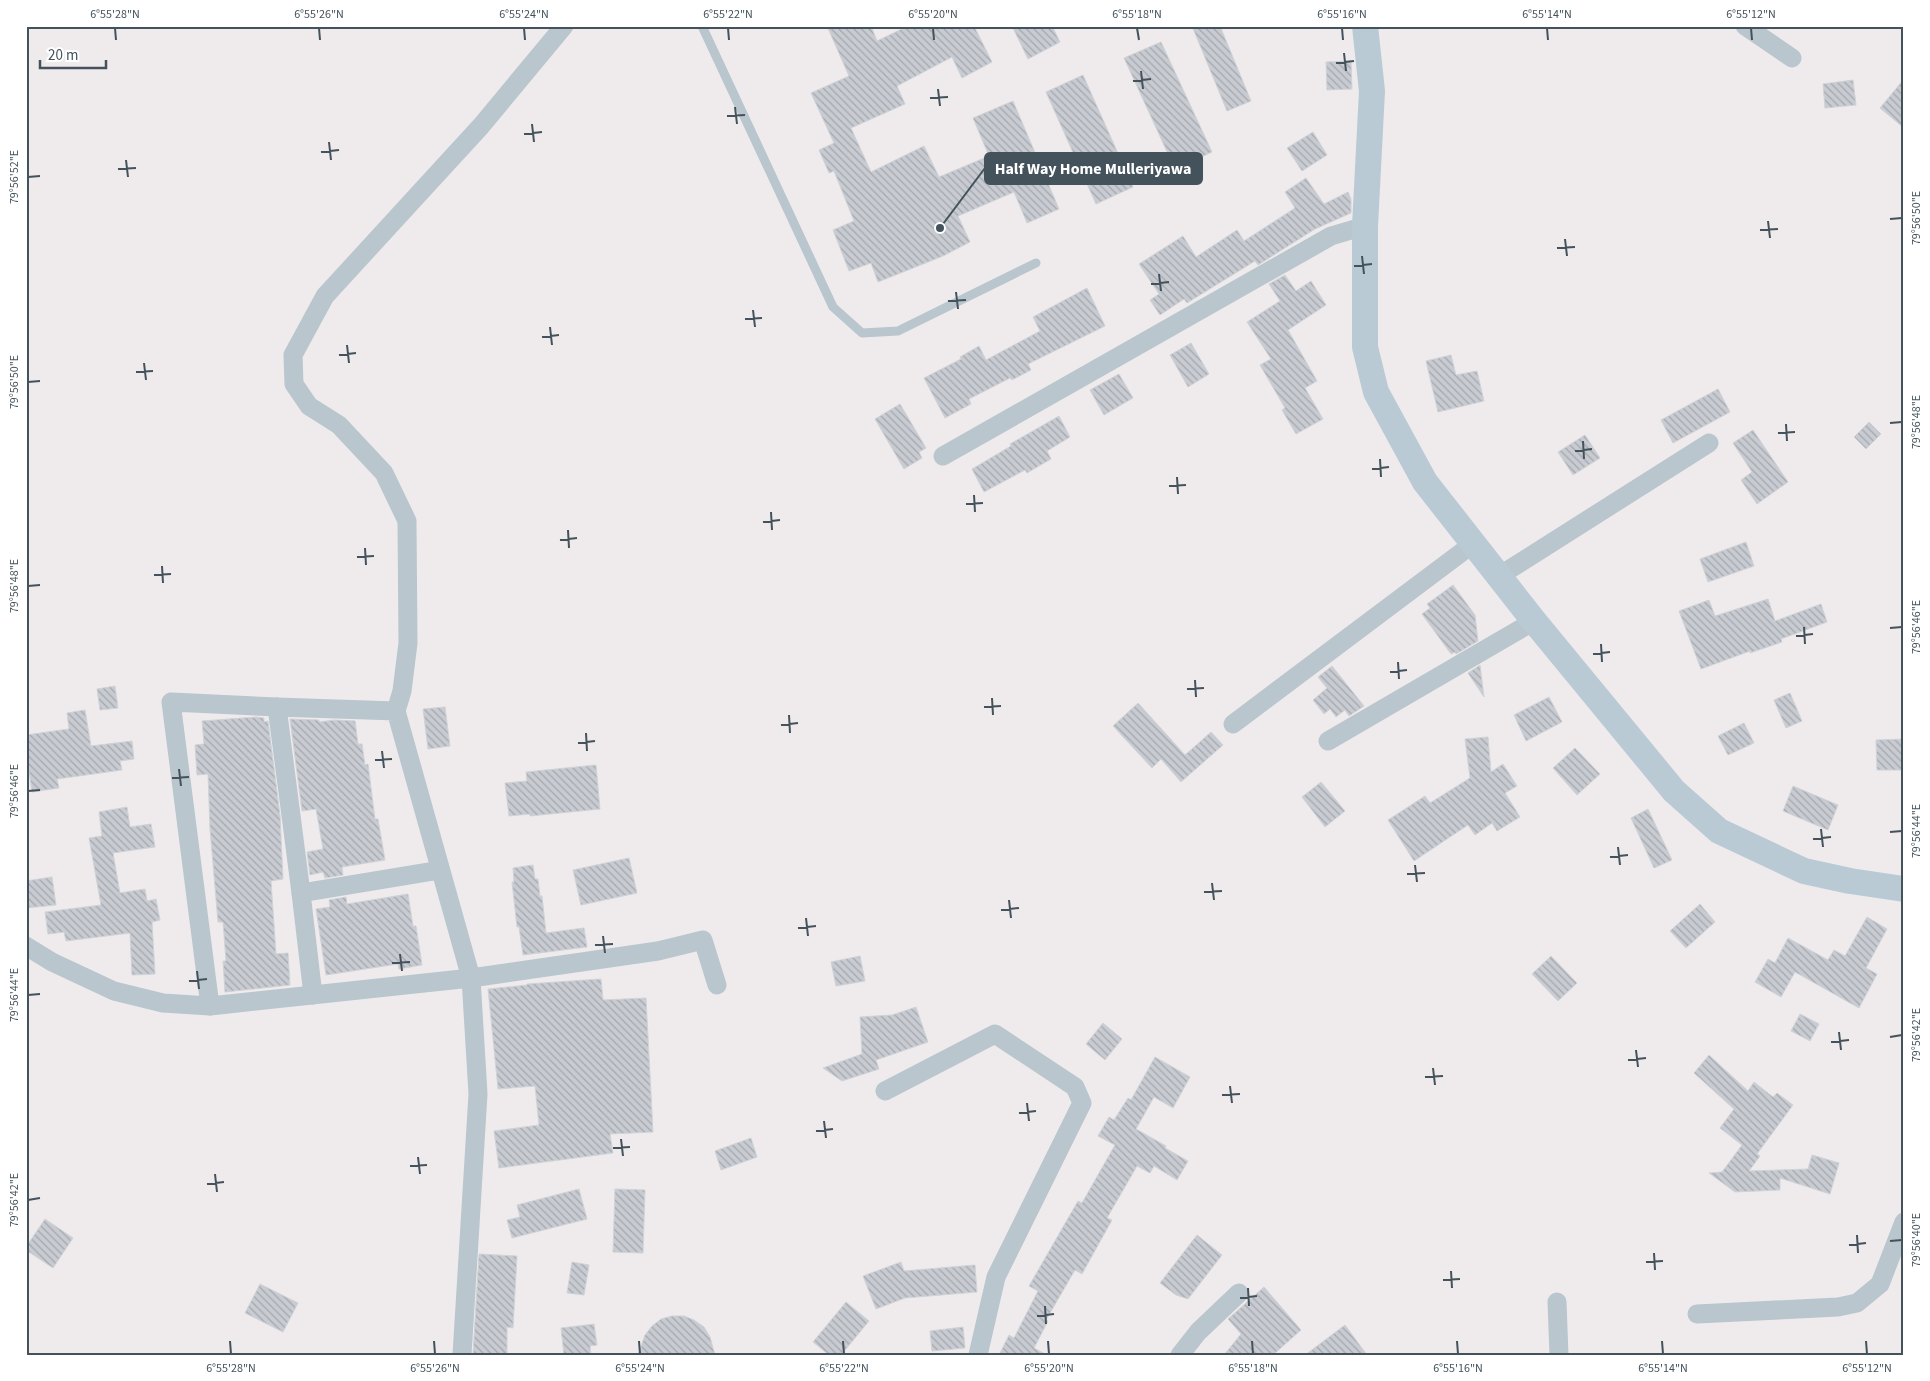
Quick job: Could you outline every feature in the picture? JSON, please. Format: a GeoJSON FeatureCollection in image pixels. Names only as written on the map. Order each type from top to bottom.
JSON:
{"type":"FeatureCollection","features":[{"type":"Feature","properties":{"kind":"street"},"geometry":{"type":"LineString","coordinates":[[462,1355],[478,1094],[471,978],[396,711],[402,691],[408,643],[407,521],[384,473],[339,425],[309,406],[294,384],[293,355],[325,296],[481,126],[564,26]]}},
{"type":"Feature","properties":{"kind":"street"},"geometry":{"type":"LineString","coordinates":[[1365,26],[1372,91],[1365,226],[1365,347],[1376,392],[1425,482],[1534,621],[1674,791],[1719,831],[1804,871],[1904,890]]}},
{"type":"Feature","properties":{"kind":"street"},"geometry":{"type":"LineString","coordinates":[[1745,26],[1792,58]]}},
{"type":"Feature","properties":{"kind":"street"},"geometry":{"type":"LineString","coordinates":[[943,456],[1331,236],[1365,226]]}},
{"type":"Feature","properties":{"kind":"street"},"geometry":{"type":"LineString","coordinates":[[1499,576],[1709,444]]}},
{"type":"Feature","properties":{"kind":"street"},"geometry":{"type":"LineString","coordinates":[[1232,724],[1474,543]]}},
{"type":"Feature","properties":{"kind":"street"},"geometry":{"type":"LineString","coordinates":[[1328,741],[1534,621]]}},
{"type":"Feature","properties":{"kind":"street"},"geometry":{"type":"LineString","coordinates":[[210,1006],[171,702],[396,711]]}},
{"type":"Feature","properties":{"kind":"street"},"geometry":{"type":"LineString","coordinates":[[277,707],[313,995]]}},
{"type":"Feature","properties":{"kind":"street"},"geometry":{"type":"LineString","coordinates":[[301,893],[440,870]]}},
{"type":"Feature","properties":{"kind":"street"},"geometry":{"type":"LineString","coordinates":[[26,946],[52,962],[114,991],[163,1003],[210,1006],[471,978],[658,951],[703,940],[717,985]]}},
{"type":"Feature","properties":{"kind":"street"},"geometry":{"type":"LineString","coordinates":[[885,1091],[995,1034],[1075,1087],[1082,1103],[996,1277],[978,1355]]}},
{"type":"Feature","properties":{"kind":"street"},"geometry":{"type":"LineString","coordinates":[[1697,1314],[1838,1307],[1857,1303],[1880,1284],[1904,1222]]}},
{"type":"Feature","properties":{"kind":"street"},"geometry":{"type":"LineString","coordinates":[[1180,1355],[1198,1332],[1239,1293]]}},
{"type":"Feature","properties":{"kind":"street"},"geometry":{"type":"LineString","coordinates":[[1557,1302],[1559,1355]]}},
{"type":"Feature","properties":{"kind":"lane"},"geometry":{"type":"LineString","coordinates":[[702,26],[833,307],[862,333],[898,331],[1036,263]]}},
{"type":"Feature","properties":{"kind":"building"},"geometry":{"type":"Polygon","coordinates":[[[827,26],[871,26],[877,41],[908,26],[974,26],[992,62],[962,78],[952,57],[897,86],[905,104],[851,128],[871,172],[924,146],[939,177],[989,156],[973,118],[1013,101],[1059,209],[1027,223],[1014,192],[958,216],[970,242],[943,256],[878,282],[871,263],[849,271],[833,230],[854,221],[834,171],[829,173],[819,150],[834,143],[811,93],[849,76],[827,26]]]}},
{"type":"Feature","properties":{"kind":"building"},"geometry":{"type":"Polygon","coordinates":[[[1012,26],[1052,26],[1060,42],[1028,59],[1012,26]]]}},
{"type":"Feature","properties":{"kind":"building"},"geometry":{"type":"Polygon","coordinates":[[[1192,26],[1220,26],[1251,101],[1227,111],[1192,26]]]}},
{"type":"Feature","properties":{"kind":"building"},"geometry":{"type":"Polygon","coordinates":[[[1161,42],[1212,152],[1175,169],[1124,58],[1161,42]]]}},
{"type":"Feature","properties":{"kind":"building"},"geometry":{"type":"Polygon","coordinates":[[[1351,61],[1352,89],[1327,90],[1326,62],[1351,61]]]}},
{"type":"Feature","properties":{"kind":"building"},"geometry":{"type":"Polygon","coordinates":[[[1083,75],[1133,187],[1096,204],[1046,92],[1083,75]]]}},
{"type":"Feature","properties":{"kind":"building"},"geometry":{"type":"Polygon","coordinates":[[[1904,79],[1904,128],[1880,108],[1904,79]]]}},
{"type":"Feature","properties":{"kind":"building"},"geometry":{"type":"Polygon","coordinates":[[[1853,80],[1856,105],[1825,108],[1823,84],[1853,80]]]}},
{"type":"Feature","properties":{"kind":"building"},"geometry":{"type":"Polygon","coordinates":[[[1313,132],[1327,155],[1302,171],[1287,148],[1313,132]]]}},
{"type":"Feature","properties":{"kind":"building"},"geometry":{"type":"Polygon","coordinates":[[[1306,178],[1324,204],[1348,192],[1351,199],[1351,213],[1315,229],[1258,265],[1255,261],[1187,303],[1184,299],[1160,315],[1150,300],[1159,294],[1139,264],[1183,236],[1196,257],[1237,230],[1244,241],[1295,208],[1285,192],[1306,178]]]}},
{"type":"Feature","properties":{"kind":"building"},"geometry":{"type":"Polygon","coordinates":[[[1285,275],[1296,291],[1311,281],[1326,305],[1288,330],[1317,381],[1305,388],[1323,419],[1296,434],[1282,410],[1285,408],[1260,365],[1271,359],[1247,322],[1280,301],[1269,284],[1285,275]]]}},
{"type":"Feature","properties":{"kind":"building"},"geometry":{"type":"Polygon","coordinates":[[[1087,288],[1105,326],[1028,364],[1031,370],[1012,380],[1010,378],[969,399],[971,404],[945,418],[924,378],[961,359],[960,357],[979,346],[986,360],[1040,331],[1033,317],[1087,288]]]}},
{"type":"Feature","properties":{"kind":"building"},"geometry":{"type":"Polygon","coordinates":[[[1191,343],[1209,374],[1188,387],[1170,355],[1191,343]]]}},
{"type":"Feature","properties":{"kind":"building"},"geometry":{"type":"Polygon","coordinates":[[[1451,355],[1456,375],[1477,371],[1484,401],[1438,412],[1426,361],[1451,355]]]}},
{"type":"Feature","properties":{"kind":"building"},"geometry":{"type":"Polygon","coordinates":[[[1119,374],[1133,398],[1104,415],[1090,390],[1119,374]]]}},
{"type":"Feature","properties":{"kind":"building"},"geometry":{"type":"Polygon","coordinates":[[[1718,389],[1730,412],[1673,443],[1661,420],[1718,389]]]}},
{"type":"Feature","properties":{"kind":"building"},"geometry":{"type":"Polygon","coordinates":[[[900,404],[926,448],[919,452],[922,458],[904,469],[875,419],[900,404]]]}},
{"type":"Feature","properties":{"kind":"building"},"geometry":{"type":"Polygon","coordinates":[[[1059,416],[1070,437],[1047,451],[1051,459],[1027,473],[1025,470],[984,492],[972,469],[1011,446],[1010,444],[1059,416]]]}},
{"type":"Feature","properties":{"kind":"building"},"geometry":{"type":"Polygon","coordinates":[[[1869,422],[1881,434],[1866,449],[1854,437],[1869,422]]]}},
{"type":"Feature","properties":{"kind":"building"},"geometry":{"type":"Polygon","coordinates":[[[1753,430],[1788,482],[1757,504],[1741,480],[1752,472],[1733,443],[1753,430]]]}},
{"type":"Feature","properties":{"kind":"building"},"geometry":{"type":"Polygon","coordinates":[[[1585,435],[1600,458],[1573,475],[1558,452],[1585,435]]]}},
{"type":"Feature","properties":{"kind":"building"},"geometry":{"type":"Polygon","coordinates":[[[1746,542],[1754,566],[1708,582],[1700,559],[1746,542]]]}},
{"type":"Feature","properties":{"kind":"building"},"geometry":{"type":"Polygon","coordinates":[[[1453,585],[1475,615],[1478,641],[1456,654],[1455,652],[1451,654],[1422,614],[1430,608],[1427,604],[1453,585]]]}},
{"type":"Feature","properties":{"kind":"building"},"geometry":{"type":"Polygon","coordinates":[[[1768,599],[1775,621],[1821,604],[1827,622],[1781,639],[1782,642],[1750,653],[1750,651],[1701,669],[1679,611],[1709,600],[1715,616],[1768,599]]]}},
{"type":"Feature","properties":{"kind":"building"},"geometry":{"type":"Polygon","coordinates":[[[1480,665],[1484,697],[1468,673],[1480,665]]]}},
{"type":"Feature","properties":{"kind":"building"},"geometry":{"type":"Polygon","coordinates":[[[1332,666],[1364,706],[1349,716],[1345,710],[1336,717],[1330,709],[1324,714],[1313,700],[1327,688],[1318,677],[1332,666]]]}},
{"type":"Feature","properties":{"kind":"building"},"geometry":{"type":"Polygon","coordinates":[[[115,686],[118,708],[100,710],[97,689],[115,686]]]}},
{"type":"Feature","properties":{"kind":"building"},"geometry":{"type":"Polygon","coordinates":[[[1790,693],[1802,721],[1786,728],[1774,700],[1790,693]]]}},
{"type":"Feature","properties":{"kind":"building"},"geometry":{"type":"Polygon","coordinates":[[[1549,697],[1562,722],[1526,741],[1514,715],[1549,697]]]}},
{"type":"Feature","properties":{"kind":"building"},"geometry":{"type":"Polygon","coordinates":[[[1138,703],[1185,755],[1211,732],[1223,745],[1181,782],[1161,759],[1152,768],[1113,726],[1138,703]]]}},
{"type":"Feature","properties":{"kind":"building"},"geometry":{"type":"Polygon","coordinates":[[[445,707],[450,746],[428,749],[423,709],[445,707]]]}},
{"type":"Feature","properties":{"kind":"building"},"geometry":{"type":"Polygon","coordinates":[[[85,710],[91,746],[132,741],[134,759],[120,761],[122,770],[57,779],[59,788],[32,792],[26,750],[26,735],[69,729],[67,713],[85,710]]]}},
{"type":"Feature","properties":{"kind":"building"},"geometry":{"type":"Polygon","coordinates":[[[264,718],[264,722],[268,721],[280,815],[283,879],[271,881],[276,954],[288,953],[290,985],[225,992],[223,961],[226,961],[223,922],[218,922],[210,829],[208,774],[197,775],[195,745],[204,744],[202,721],[264,718]]]}},
{"type":"Feature","properties":{"kind":"building"},"geometry":{"type":"Polygon","coordinates":[[[290,719],[319,720],[319,722],[334,720],[355,721],[358,744],[362,744],[365,765],[368,764],[375,819],[378,819],[385,860],[342,867],[343,875],[325,878],[323,872],[310,875],[307,852],[323,849],[316,809],[302,811],[290,719]]]}},
{"type":"Feature","properties":{"kind":"building"},"geometry":{"type":"Polygon","coordinates":[[[1744,723],[1754,743],[1728,755],[1718,736],[1744,723]]]}},
{"type":"Feature","properties":{"kind":"building"},"geometry":{"type":"Polygon","coordinates":[[[1488,737],[1491,772],[1503,764],[1517,786],[1505,793],[1520,817],[1497,831],[1492,823],[1475,835],[1468,825],[1414,861],[1388,820],[1425,796],[1430,803],[1470,778],[1465,739],[1488,737]]]}},
{"type":"Feature","properties":{"kind":"building"},"geometry":{"type":"Polygon","coordinates":[[[1904,739],[1904,770],[1877,770],[1876,740],[1904,739]]]}},
{"type":"Feature","properties":{"kind":"building"},"geometry":{"type":"Polygon","coordinates":[[[1575,748],[1600,774],[1577,795],[1553,768],[1575,748]]]}},
{"type":"Feature","properties":{"kind":"building"},"geometry":{"type":"Polygon","coordinates":[[[596,765],[600,809],[530,816],[530,814],[509,816],[505,783],[527,781],[526,772],[596,765]]]}},
{"type":"Feature","properties":{"kind":"building"},"geometry":{"type":"Polygon","coordinates":[[[1321,782],[1345,811],[1325,827],[1302,797],[1321,782]]]}},
{"type":"Feature","properties":{"kind":"building"},"geometry":{"type":"Polygon","coordinates":[[[1793,786],[1838,805],[1828,830],[1783,811],[1793,786]]]}},
{"type":"Feature","properties":{"kind":"building"},"geometry":{"type":"Polygon","coordinates":[[[127,807],[130,827],[151,824],[155,847],[113,853],[120,893],[145,889],[147,901],[156,899],[160,920],[152,922],[155,974],[132,975],[130,933],[66,941],[64,932],[48,934],[45,912],[101,905],[89,838],[102,836],[99,812],[127,807]]]}},
{"type":"Feature","properties":{"kind":"building"},"geometry":{"type":"Polygon","coordinates":[[[1648,809],[1672,860],[1654,868],[1631,818],[1648,809]]]}},
{"type":"Feature","properties":{"kind":"building"},"geometry":{"type":"Polygon","coordinates":[[[629,858],[637,893],[581,905],[573,870],[629,858]]]}},
{"type":"Feature","properties":{"kind":"building"},"geometry":{"type":"Polygon","coordinates":[[[533,865],[535,879],[538,879],[540,896],[542,896],[546,933],[584,928],[587,947],[523,955],[519,927],[517,927],[512,882],[514,882],[513,868],[533,865]]]}},
{"type":"Feature","properties":{"kind":"building"},"geometry":{"type":"Polygon","coordinates":[[[52,877],[56,905],[26,908],[26,881],[52,877]]]}},
{"type":"Feature","properties":{"kind":"building"},"geometry":{"type":"Polygon","coordinates":[[[408,894],[413,926],[416,926],[422,965],[399,969],[398,964],[326,975],[316,909],[330,907],[329,900],[346,897],[347,904],[408,894]]]}},
{"type":"Feature","properties":{"kind":"building"},"geometry":{"type":"Polygon","coordinates":[[[1700,904],[1715,922],[1686,948],[1670,931],[1700,904]]]}},
{"type":"Feature","properties":{"kind":"building"},"geometry":{"type":"Polygon","coordinates":[[[1867,917],[1887,929],[1866,968],[1877,974],[1859,1008],[1795,972],[1781,997],[1755,982],[1768,959],[1775,963],[1788,938],[1828,960],[1834,950],[1845,956],[1867,917]]]}},
{"type":"Feature","properties":{"kind":"building"},"geometry":{"type":"Polygon","coordinates":[[[860,956],[865,981],[836,986],[831,962],[860,956]]]}},
{"type":"Feature","properties":{"kind":"building"},"geometry":{"type":"Polygon","coordinates":[[[1551,956],[1577,983],[1558,1001],[1532,974],[1551,956]]]}},
{"type":"Feature","properties":{"kind":"building"},"geometry":{"type":"Polygon","coordinates":[[[601,979],[603,1000],[646,998],[653,1132],[610,1134],[613,1153],[499,1168],[494,1131],[539,1125],[535,1086],[498,1089],[488,989],[527,984],[601,979]]]}},
{"type":"Feature","properties":{"kind":"building"},"geometry":{"type":"Polygon","coordinates":[[[916,1007],[928,1042],[876,1060],[879,1069],[842,1081],[823,1068],[862,1054],[860,1017],[892,1015],[916,1007]]]}},
{"type":"Feature","properties":{"kind":"building"},"geometry":{"type":"Polygon","coordinates":[[[1800,1014],[1819,1024],[1810,1041],[1791,1031],[1800,1014]]]}},
{"type":"Feature","properties":{"kind":"building"},"geometry":{"type":"Polygon","coordinates":[[[1103,1023],[1122,1039],[1105,1060],[1086,1044],[1103,1023]]]}},
{"type":"Feature","properties":{"kind":"building"},"geometry":{"type":"Polygon","coordinates":[[[1709,1055],[1748,1091],[1754,1082],[1773,1097],[1777,1093],[1793,1105],[1757,1154],[1760,1156],[1749,1171],[1808,1169],[1812,1155],[1839,1163],[1830,1194],[1780,1178],[1780,1190],[1735,1192],[1709,1173],[1722,1172],[1742,1145],[1720,1128],[1734,1109],[1694,1073],[1709,1055]]]}},
{"type":"Feature","properties":{"kind":"building"},"geometry":{"type":"Polygon","coordinates":[[[1155,1057],[1190,1077],[1173,1108],[1154,1097],[1136,1129],[1188,1161],[1177,1180],[1154,1166],[1150,1173],[1137,1166],[1107,1218],[1112,1220],[1082,1274],[1075,1270],[1046,1320],[1048,1321],[1034,1348],[1047,1355],[999,1355],[1009,1335],[1014,1338],[1038,1291],[1029,1286],[1078,1201],[1082,1203],[1115,1145],[1098,1136],[1109,1117],[1114,1120],[1128,1098],[1131,1100],[1155,1057]]]}},
{"type":"Feature","properties":{"kind":"building"},"geometry":{"type":"Polygon","coordinates":[[[751,1138],[757,1157],[721,1170],[715,1151],[751,1138]]]}},
{"type":"Feature","properties":{"kind":"building"},"geometry":{"type":"Polygon","coordinates":[[[579,1189],[587,1219],[512,1238],[507,1220],[520,1217],[517,1205],[579,1189]]]}},
{"type":"Feature","properties":{"kind":"building"},"geometry":{"type":"Polygon","coordinates":[[[615,1189],[645,1190],[643,1253],[613,1252],[615,1189]]]}},
{"type":"Feature","properties":{"kind":"building"},"geometry":{"type":"Polygon","coordinates":[[[45,1219],[73,1238],[53,1268],[26,1250],[26,1247],[45,1219]]]}},
{"type":"Feature","properties":{"kind":"building"},"geometry":{"type":"Polygon","coordinates":[[[1197,1235],[1222,1255],[1188,1299],[1176,1295],[1160,1283],[1197,1235]]]}},
{"type":"Feature","properties":{"kind":"building"},"geometry":{"type":"Polygon","coordinates":[[[479,1254],[517,1256],[513,1328],[507,1327],[507,1355],[473,1355],[479,1254]]]}},
{"type":"Feature","properties":{"kind":"building"},"geometry":{"type":"Polygon","coordinates":[[[572,1262],[589,1265],[584,1295],[567,1293],[572,1262]]]}},
{"type":"Feature","properties":{"kind":"building"},"geometry":{"type":"Polygon","coordinates":[[[901,1262],[904,1271],[975,1265],[977,1292],[905,1298],[876,1309],[863,1276],[901,1262]]]}},
{"type":"Feature","properties":{"kind":"building"},"geometry":{"type":"Polygon","coordinates":[[[260,1284],[298,1303],[283,1332],[245,1313],[260,1284]]]}},
{"type":"Feature","properties":{"kind":"building"},"geometry":{"type":"Polygon","coordinates":[[[1264,1287],[1301,1330],[1273,1355],[1224,1355],[1241,1334],[1228,1319],[1264,1287]]]}},
{"type":"Feature","properties":{"kind":"building"},"geometry":{"type":"Polygon","coordinates":[[[846,1302],[869,1321],[841,1355],[829,1355],[813,1342],[846,1302]]]}},
{"type":"Feature","properties":{"kind":"building"},"geometry":{"type":"Polygon","coordinates":[[[672,1316],[684,1316],[704,1327],[710,1337],[715,1355],[638,1355],[645,1335],[652,1326],[661,1319],[672,1316]]]}},
{"type":"Feature","properties":{"kind":"building"},"geometry":{"type":"Polygon","coordinates":[[[594,1324],[597,1345],[590,1346],[591,1355],[564,1355],[561,1328],[594,1324]]]}},
{"type":"Feature","properties":{"kind":"building"},"geometry":{"type":"Polygon","coordinates":[[[1345,1325],[1367,1355],[1305,1355],[1345,1325]]]}},
{"type":"Feature","properties":{"kind":"building"},"geometry":{"type":"Polygon","coordinates":[[[963,1327],[965,1348],[932,1351],[930,1331],[963,1327]]]}},
{"type":"Feature","properties":{"kind":"place","name":"Half Way Home Mulleriyawa"},"geometry":{"type":"Point","coordinates":[940,228]}}]}
